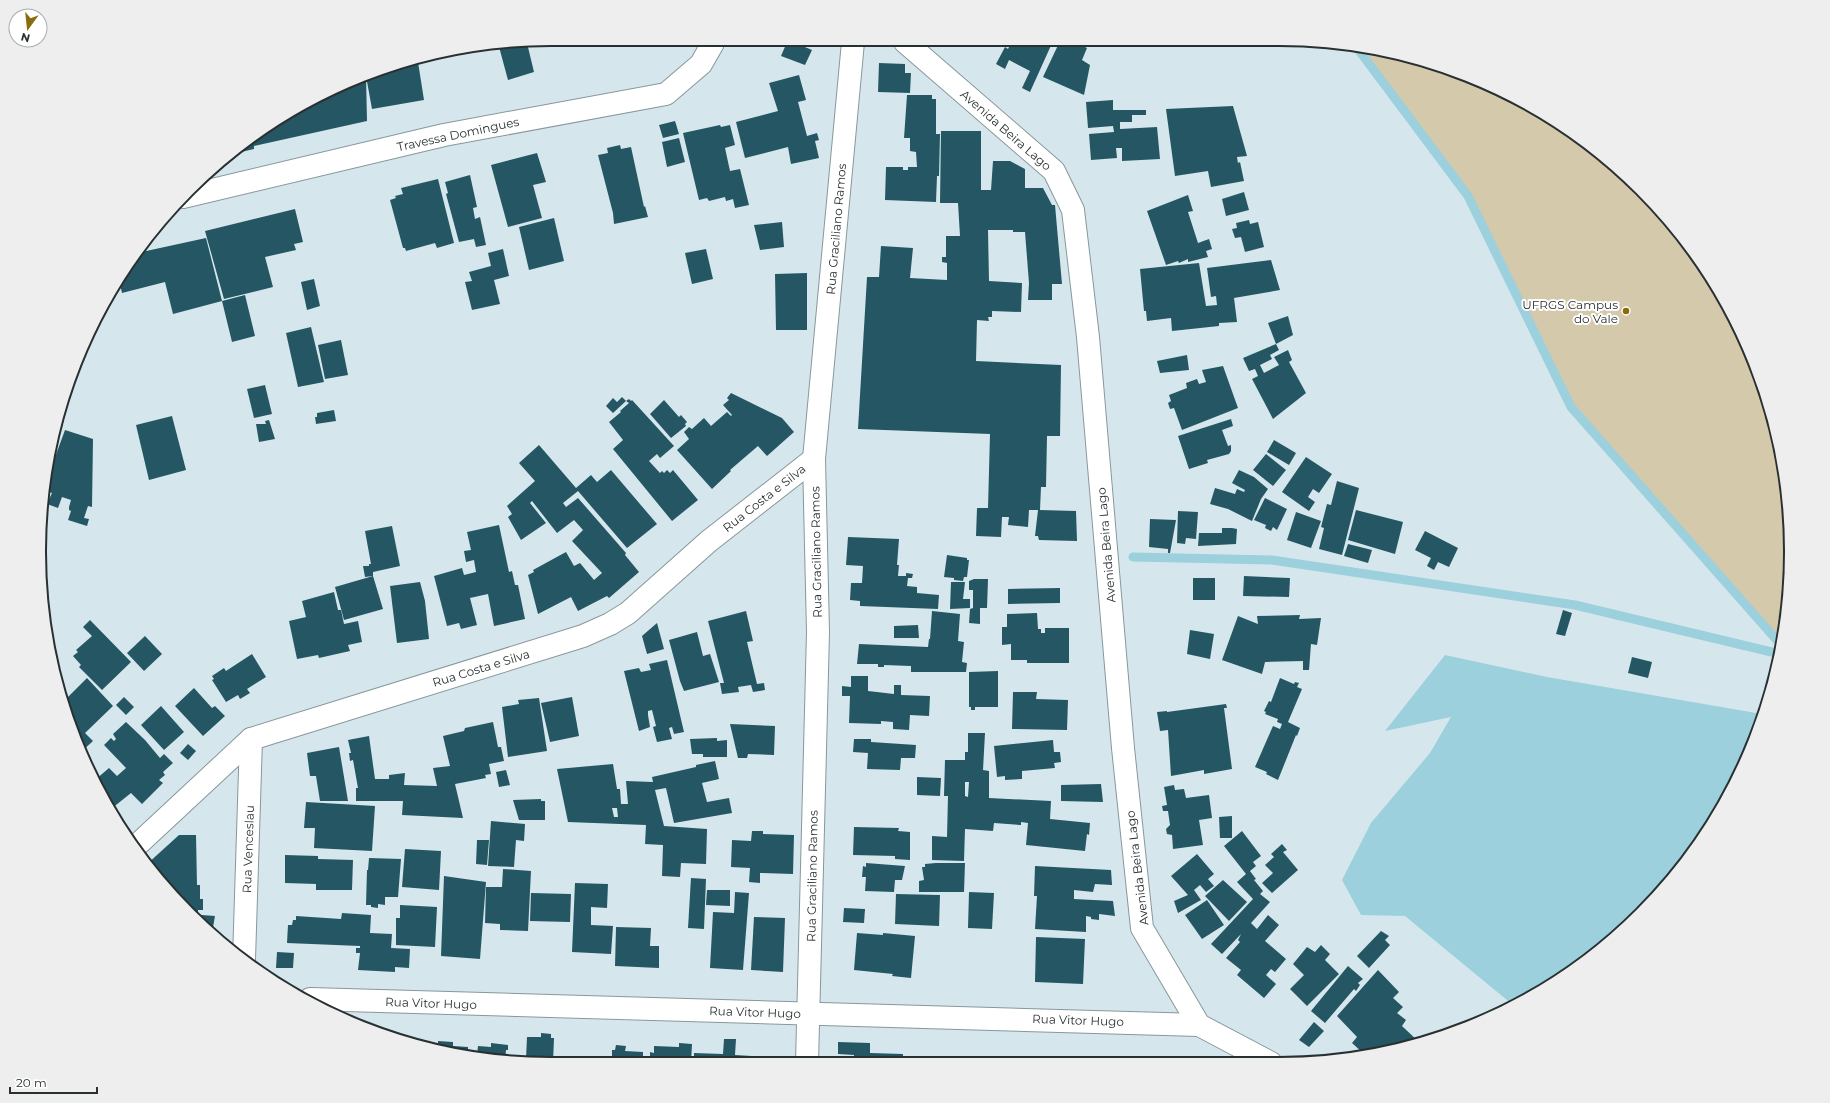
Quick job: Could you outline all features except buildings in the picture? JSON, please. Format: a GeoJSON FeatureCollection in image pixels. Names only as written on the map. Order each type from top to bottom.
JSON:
{"type":"FeatureCollection","features":[{"type":"Feature","properties":{"kind":"street","name":"Travessa Domingues"},"geometry":{"type":"LineString","coordinates":[[194,195],[444,135],[666,94],[701,64],[711,46]]}},
{"type":"Feature","properties":{"kind":"street","name":"Rua Graciliano Ramos"},"geometry":{"type":"LineString","coordinates":[[807,1057],[818,632],[814,459],[853,46]]}},
{"type":"Feature","properties":{"kind":"street","name":"Avenida Beira Lago"},"geometry":{"type":"LineString","coordinates":[[910,46],[1054,171],[1073,210],[1088,337],[1123,748],[1142,928],[1199,1025]]}},
{"type":"Feature","properties":{"kind":"street","name":"Rua Costa e Silva"},"geometry":{"type":"LineString","coordinates":[[139,843],[251,739],[583,636],[610,624],[628,613],[709,541],[814,459]]}},
{"type":"Feature","properties":{"kind":"street","name":"Rua Venceslau"},"geometry":{"type":"LineString","coordinates":[[244,953],[251,739]]}},
{"type":"Feature","properties":{"kind":"street","name":"Rua Vitor Hugo"},"geometry":{"type":"LineString","coordinates":[[318,999],[1199,1025]]}},
{"type":"Feature","properties":{"kind":"street"},"geometry":{"type":"LineString","coordinates":[[1199,1025],[1260,1057]]}},
{"type":"Feature","properties":{"kind":"shaded area","name":"UFRGS Campus do Vale"},"geometry":{"type":"Polygon","coordinates":[[[1361,53],[1409,63],[1472,84],[1531,114],[1586,150],[1612,171],[1659,218],[1680,244],[1699,271],[1732,328],[1746,358],[1767,421],[1780,486],[1783,518],[1783,585],[1776,639],[1571,407],[1468,196],[1361,53]]]}},
{"type":"Feature","properties":{"kind":"water"},"geometry":{"type":"Polygon","coordinates":[[[1445,655],[1547,677],[1757,713],[1746,745],[1716,804],[1680,859],[1659,885],[1612,932],[1586,953],[1559,972],[1509,1001],[1405,916],[1361,915],[1342,880],[1371,823],[1430,753],[1451,717],[1385,731],[1445,655]]]}},
{"type":"Feature","properties":{"kind":"waterway"},"geometry":{"type":"LineString","coordinates":[[1361,53],[1468,196],[1571,407],[1776,639]]}},
{"type":"Feature","properties":{"kind":"waterway"},"geometry":{"type":"LineString","coordinates":[[1133,557],[1272,560],[1575,605],[1773,652]]}},
{"type":"Feature","properties":{"kind":"place","name":"UFRGS Campus do Vale"},"geometry":{"type":"Point","coordinates":[1626,311]}}]}
